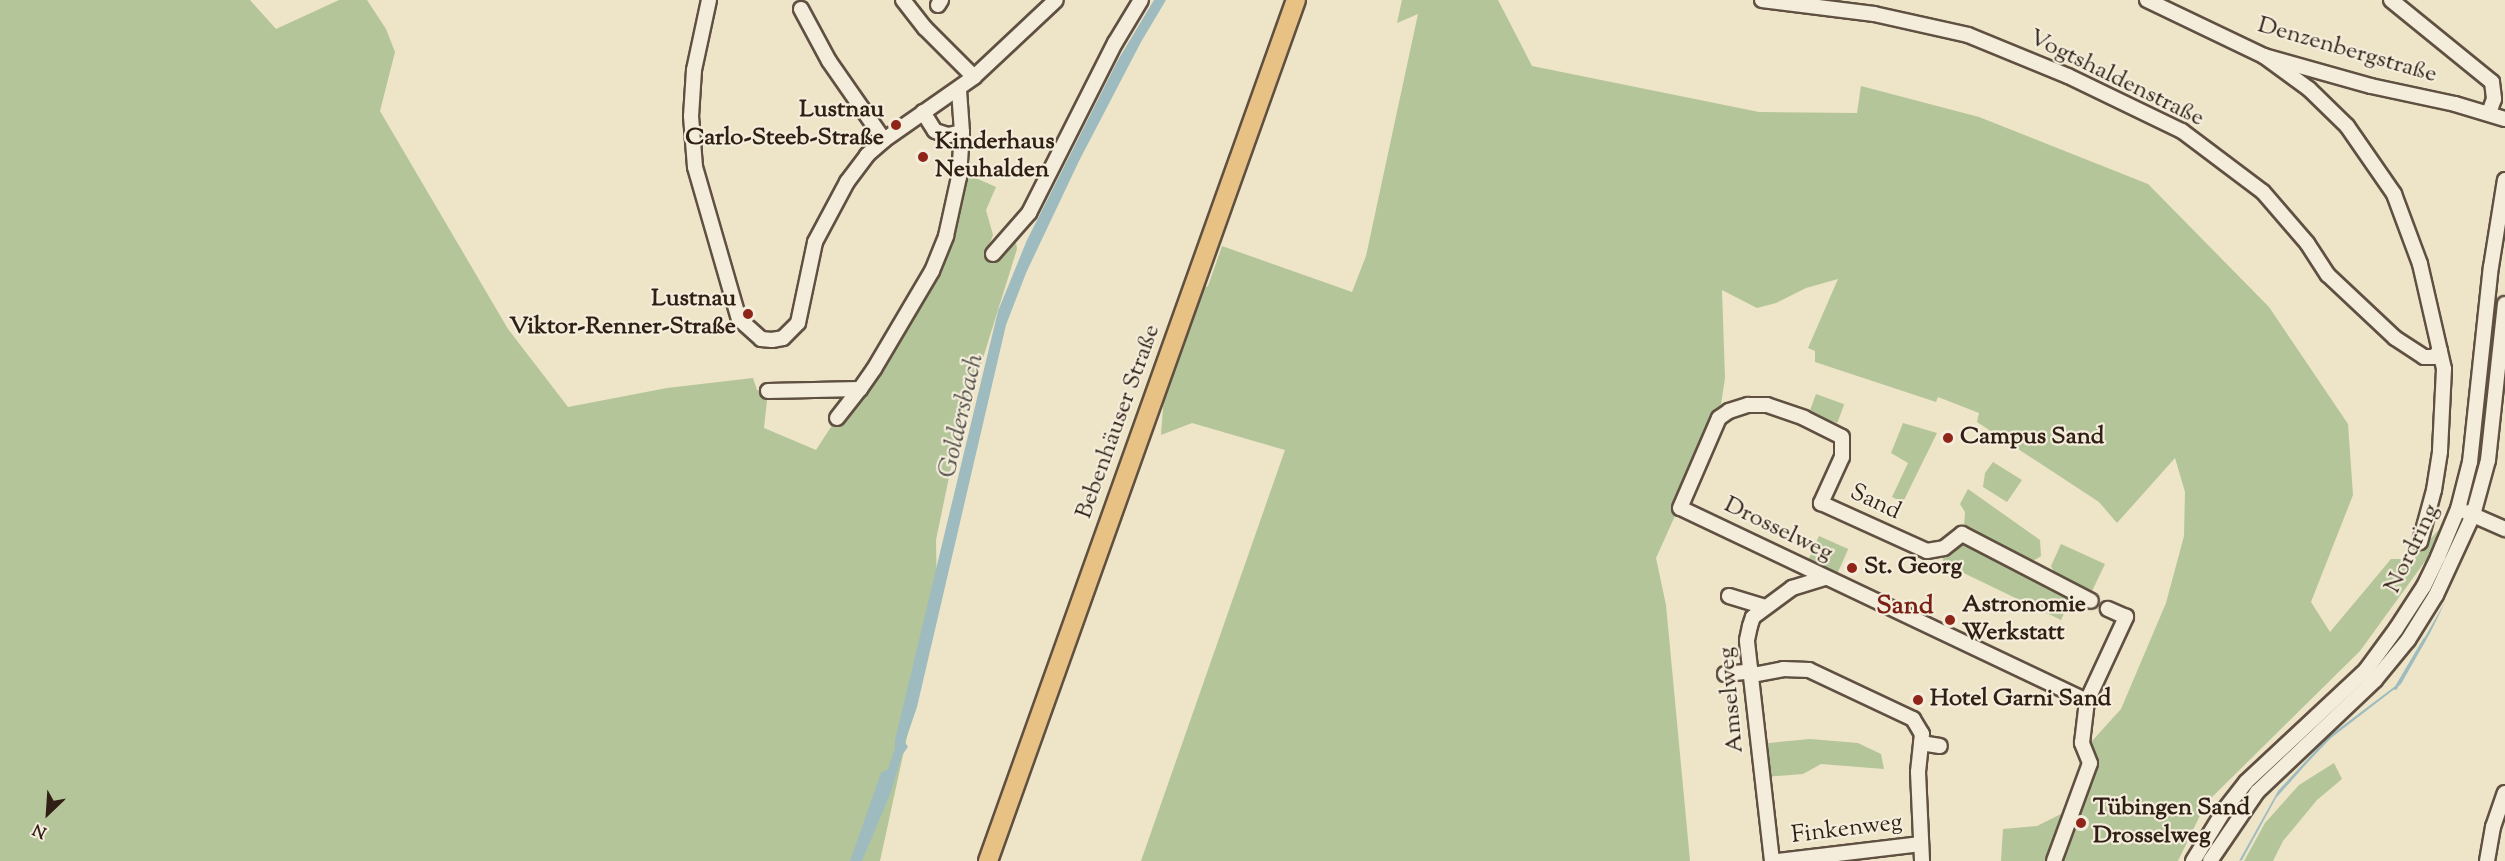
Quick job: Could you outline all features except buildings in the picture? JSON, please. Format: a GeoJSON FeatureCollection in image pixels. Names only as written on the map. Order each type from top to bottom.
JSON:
{"type":"FeatureCollection","features":[{"type":"Feature","properties":{"kind":"main road","name":"Bebenhäuser Straße"},"geometry":{"type":"LineString","coordinates":[[988,861],[1296,0]]}},
{"type":"Feature","properties":{"kind":"street"},"geometry":{"type":"LineString","coordinates":[[709,0],[694,70],[691,117],[695,167],[739,319],[761,339],[783,338],[798,323],[809,262],[826,218],[867,155],[884,140],[974,77],[1056,0]]}},
{"type":"Feature","properties":{"kind":"street"},"geometry":{"type":"LineString","coordinates":[[903,0],[925,28],[974,77]]}},
{"type":"Feature","properties":{"kind":"street"},"geometry":{"type":"LineString","coordinates":[[993,254],[1029,213],[1115,43],[1141,0]]}},
{"type":"Feature","properties":{"kind":"street","name":"Vogtshaldenstraße"},"geometry":{"type":"LineString","coordinates":[[1762,0],[1874,14],[1968,35],[2068,76],[2182,131],[2263,192],[2307,243],[2328,275],[2395,338],[2411,351],[2424,357],[2434,357],[2440,350]]}},
{"type":"Feature","properties":{"kind":"street","name":"Denzenbergstraße"},"geometry":{"type":"LineString","coordinates":[[2148,0],[2264,56],[2505,119]]}},
{"type":"Feature","properties":{"kind":"street"},"geometry":{"type":"LineString","coordinates":[[2391,0],[2492,82],[2494,99],[2489,113]]}},
{"type":"Feature","properties":{"kind":"street"},"geometry":{"type":"LineString","coordinates":[[801,9],[829,61],[884,140]]}},
{"type":"Feature","properties":{"kind":"street"},"geometry":{"type":"LineString","coordinates":[[2264,56],[2309,88],[2347,126],[2394,194],[2421,264],[2444,369],[2440,452],[2434,490],[2420,542]]}},
{"type":"Feature","properties":{"kind":"street"},"geometry":{"type":"LineString","coordinates":[[2309,88],[2315,70]]}},
{"type":"Feature","properties":{"kind":"street"},"geometry":{"type":"LineString","coordinates":[[837,418],[860,389],[890,344],[936,262],[946,236],[959,177],[962,132],[958,90]]}},
{"type":"Feature","properties":{"kind":"street"},"geometry":{"type":"LineString","coordinates":[[923,112],[935,131],[948,135],[962,132]]}},
{"type":"Feature","properties":{"kind":"street","name":"Nordring"},"geometry":{"type":"LineString","coordinates":[[2193,861],[2225,809],[2246,782],[2366,670],[2424,586],[2458,509],[2473,440],[2491,267],[2505,180]]}},
{"type":"Feature","properties":{"kind":"street","name":"Nordring"},"geometry":{"type":"LineString","coordinates":[[2210,861],[2257,792],[2375,680],[2408,640],[2436,595],[2473,515],[2488,460],[2505,304]]}},
{"type":"Feature","properties":{"kind":"street"},"geometry":{"type":"LineString","coordinates":[[768,391],[860,389]]}},
{"type":"Feature","properties":{"kind":"street","name":"Sand"},"geometry":{"type":"LineString","coordinates":[[1719,418],[1729,411],[1748,405],[1767,405],[1832,429],[1842,437],[1844,447],[1842,457],[1821,503],[1927,551],[1944,548],[1962,534],[2091,601]]}},
{"type":"Feature","properties":{"kind":"street","name":"Drosselweg"},"geometry":{"type":"LineString","coordinates":[[1719,418],[1680,508],[2087,701]]}},
{"type":"Feature","properties":{"kind":"street"},"geometry":{"type":"LineString","coordinates":[[2458,509],[2505,529]]}},
{"type":"Feature","properties":{"kind":"street","name":"Amselweg"},"geometry":{"type":"LineString","coordinates":[[1772,861],[1747,640],[1753,617],[1764,607],[1792,588],[1825,578]]}},
{"type":"Feature","properties":{"kind":"street"},"geometry":{"type":"LineString","coordinates":[[1730,596],[1764,607]]}},
{"type":"Feature","properties":{"kind":"street"},"geometry":{"type":"LineString","coordinates":[[2054,861],[2090,763],[2082,743],[2087,701],[2126,617],[2108,609]]}},
{"type":"Feature","properties":{"kind":"street"},"geometry":{"type":"LineString","coordinates":[[1725,674],[1783,669],[1809,670],[1913,719],[1922,734],[1918,772],[1923,861]]}},
{"type":"Feature","properties":{"kind":"street"},"geometry":{"type":"LineString","coordinates":[[1921,743],[1941,746]]}},
{"type":"Feature","properties":{"kind":"street"},"geometry":{"type":"LineString","coordinates":[[2487,861],[2493,827],[2505,793]]}},
{"type":"Feature","properties":{"kind":"street","name":"Finkenweg"},"geometry":{"type":"LineString","coordinates":[[1778,861],[1921,844]]}},
{"type":"Feature","properties":{"kind":"green space"},"geometry":{"type":"Polygon","coordinates":[[[0,0],[250,0],[276,29],[339,0],[367,0],[386,29],[395,52],[380,111],[508,329],[568,407],[667,388],[753,378],[757,390],[768,391],[764,428],[816,450],[932,271],[960,171],[996,187],[986,210],[993,235],[987,251],[997,256],[1016,242],[1017,249],[955,448],[936,540],[937,599],[880,861],[0,861],[0,0]]]}},
{"type":"Feature","properties":{"kind":"green space"},"geometry":{"type":"Polygon","coordinates":[[[1402,0],[1498,0],[1532,66],[1759,112],[1857,113],[1861,86],[1979,117],[2148,184],[2269,307],[2348,424],[2353,495],[2311,602],[2330,632],[2391,559],[2412,559],[2445,523],[2434,549],[2360,651],[2206,803],[2178,861],[2001,861],[2003,829],[2037,826],[2071,809],[2083,751],[2121,709],[2166,603],[2184,536],[2185,492],[2175,458],[2117,523],[2099,502],[1977,422],[1979,413],[1938,397],[1936,402],[1815,362],[1815,351],[1808,348],[1838,279],[1806,288],[1776,303],[1757,308],[1722,290],[1725,378],[1719,418],[1656,558],[1666,605],[1690,861],[1141,861],[1285,450],[1192,423],[1161,435],[1164,395],[1202,289],[1208,286],[1222,246],[1352,292],[1366,256],[1418,14],[1397,23],[1402,0]]]}},
{"type":"Feature","properties":{"kind":"green space"},"geometry":{"type":"Polygon","coordinates":[[[1816,394],[1844,404],[1837,423],[1809,413],[1816,394]]]}},
{"type":"Feature","properties":{"kind":"green space"},"geometry":{"type":"Polygon","coordinates":[[[1903,423],[1937,433],[1903,502],[1892,497],[1908,463],[1891,453],[1903,423]]]}},
{"type":"Feature","properties":{"kind":"green space"},"geometry":{"type":"Polygon","coordinates":[[[1993,462],[2022,480],[2007,502],[1983,487],[1985,473],[1993,462]]]}},
{"type":"Feature","properties":{"kind":"green space"},"geometry":{"type":"Polygon","coordinates":[[[1968,489],[2040,540],[2041,556],[2033,561],[1964,527],[1965,512],[1960,504],[1968,489]]]}},
{"type":"Feature","properties":{"kind":"green space"},"geometry":{"type":"Polygon","coordinates":[[[1962,534],[2073,593],[2061,620],[1943,563],[1944,548],[1962,534]]]}},
{"type":"Feature","properties":{"kind":"green space"},"geometry":{"type":"Polygon","coordinates":[[[1819,536],[1848,549],[1834,581],[1805,568],[1819,536]]]}},
{"type":"Feature","properties":{"kind":"green space"},"geometry":{"type":"Polygon","coordinates":[[[2061,544],[2105,564],[2091,593],[2055,574],[2051,566],[2061,544]]]}},
{"type":"Feature","properties":{"kind":"green space"},"geometry":{"type":"Polygon","coordinates":[[[1810,739],[1858,743],[1881,754],[1884,769],[1821,764],[1803,774],[1763,777],[1758,744],[1810,739]]]}},
{"type":"Feature","properties":{"kind":"green space"},"geometry":{"type":"Polygon","coordinates":[[[2334,763],[2342,779],[2317,800],[2283,841],[2273,861],[2244,861],[2265,823],[2299,785],[2334,763]]]}},
{"type":"Feature","properties":{"kind":"water"},"geometry":{"type":"Polygon","coordinates":[[[1154,0],[1166,0],[1141,42],[1079,161],[1026,273],[1006,325],[917,707],[905,742],[908,747],[902,755],[891,792],[862,861],[850,861],[881,773],[888,769],[895,749],[895,740],[998,311],[1027,240],[1118,60],[1154,0]]]}},
{"type":"Feature","properties":{"kind":"water"},"geometry":{"type":"Polygon","coordinates":[[[2445,602],[2401,684],[2331,738],[2309,761],[2276,798],[2242,860],[2239,861],[2278,791],[2328,737],[2398,684],[2445,602]]]}},
{"type":"Feature","properties":{"kind":"waterway"},"geometry":{"type":"LineString","coordinates":[[2395,688],[2424,639]]}},
{"type":"Feature","properties":{"kind":"place","name":"Lustnau Carlo-Steeb-Straße"},"geometry":{"type":"Point","coordinates":[896,125]}},
{"type":"Feature","properties":{"kind":"place","name":"Kinderhaus Neuhalden"},"geometry":{"type":"Point","coordinates":[923,157]}},
{"type":"Feature","properties":{"kind":"place","name":"Lustnau Viktor-Renner-Straße"},"geometry":{"type":"Point","coordinates":[748,314]}},
{"type":"Feature","properties":{"kind":"place","name":"Campus Sand"},"geometry":{"type":"Point","coordinates":[1948,438]}},
{"type":"Feature","properties":{"kind":"place","name":"St. Georg"},"geometry":{"type":"Point","coordinates":[1852,568]}},
{"type":"Feature","properties":{"kind":"place","name":"Astronomie Werkstatt"},"geometry":{"type":"Point","coordinates":[1950,620]}},
{"type":"Feature","properties":{"kind":"place","name":"Hotel Garni Sand"},"geometry":{"type":"Point","coordinates":[1918,700]}},
{"type":"Feature","properties":{"kind":"place","name":"Tübingen Sand Drosselweg"},"geometry":{"type":"Point","coordinates":[2081,823]}},
{"type":"Feature","properties":{"kind":"district","name":"Sand"},"geometry":{"type":"Point","coordinates":[1905,607]}},
{"type":"Feature","properties":{"kind":"water label","name":"Goldersbach"},"geometry":{"type":"Point","coordinates":[962,416]}}]}
